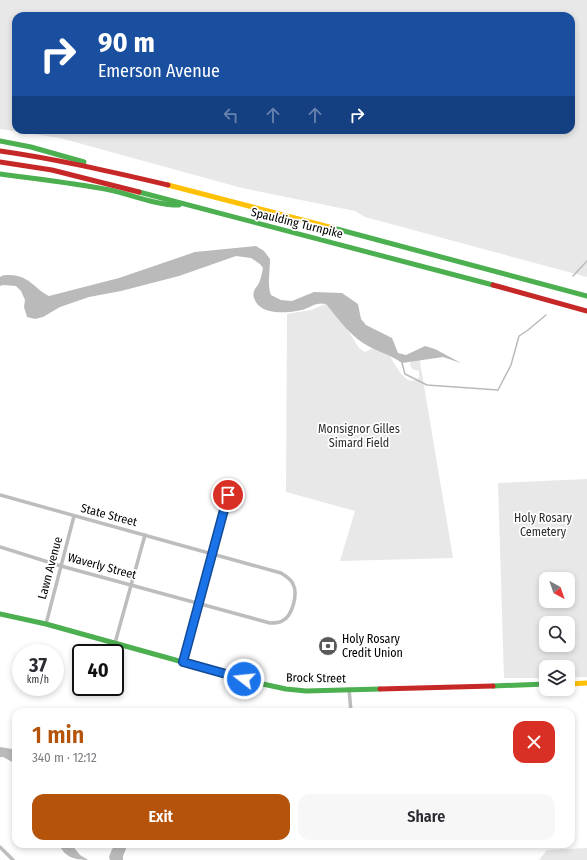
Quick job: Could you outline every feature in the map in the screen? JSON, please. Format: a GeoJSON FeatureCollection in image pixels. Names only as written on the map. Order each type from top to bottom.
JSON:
{"type":"FeatureCollection","features":[{"type":"Feature","properties":{"kind":"main road"},"geometry":{"type":"LineString","coordinates":[[0,141],[31,147],[64,156],[89,163],[105,170]]}},
{"type":"Feature","properties":{"kind":"main road","name":"Spaulding Turnpike"},"geometry":{"type":"LineString","coordinates":[[0,151],[41,157],[105,170],[204,194],[587,296]]}},
{"type":"Feature","properties":{"kind":"main road","name":"Spaulding Turnpike"},"geometry":{"type":"LineString","coordinates":[[0,162],[29,165],[80,176],[363,250],[587,311]]}},
{"type":"Feature","properties":{"kind":"main road"},"geometry":{"type":"LineString","coordinates":[[0,174],[83,185],[127,194],[165,205],[184,204]]}},
{"type":"Feature","properties":{"kind":"main road","name":"Brock Street"},"geometry":{"type":"LineString","coordinates":[[0,614],[46,624],[258,683],[286,689],[306,691],[539,684]]}},
{"type":"Feature","properties":{"kind":"main road"},"geometry":{"type":"LineString","coordinates":[[575,684],[587,683]]}},
{"type":"Feature","properties":{"kind":"street","name":"State Street"},"geometry":{"type":"LineString","coordinates":[[0,495],[281,573],[286,576],[293,584],[295,589],[294,600],[287,618],[283,621],[273,623],[199,604]]}},
{"type":"Feature","properties":{"kind":"street"},"geometry":{"type":"LineString","coordinates":[[183,662],[228,495]]}},
{"type":"Feature","properties":{"kind":"street","name":"Lawn Avenue"},"geometry":{"type":"LineString","coordinates":[[46,624],[74,516]]}},
{"type":"Feature","properties":{"kind":"street"},"geometry":{"type":"LineString","coordinates":[[114,643],[145,535]]}},
{"type":"Feature","properties":{"kind":"street","name":"Waverly Street"},"geometry":{"type":"LineString","coordinates":[[0,547],[61,566],[131,584],[199,604]]}},
{"type":"Feature","properties":{"kind":"street"},"geometry":{"type":"LineString","coordinates":[[349,689],[351,708]]}},
{"type":"Feature","properties":{"kind":"street"},"geometry":{"type":"LineString","coordinates":[[0,847],[13,860]]}},
{"type":"Feature","properties":{"kind":"green space"},"geometry":{"type":"Polygon","coordinates":[[[0,0],[587,0],[587,277],[365,217],[355,211],[242,188],[60,138],[33,134],[575,134],[575,12],[12,12],[12,131],[0,129],[0,0]]]}},
{"type":"Feature","properties":{"kind":"green space","name":"Monsignor Gilles Simard Field"},"geometry":{"type":"Polygon","coordinates":[[[330,302],[359,348],[365,352],[374,348],[386,350],[400,372],[408,380],[414,381],[419,378],[419,371],[412,369],[410,365],[411,361],[419,356],[453,558],[340,561],[355,511],[286,492],[287,314],[311,310],[330,302]]]}},
{"type":"Feature","properties":{"kind":"green space","name":"Holy Rosary Cemetery"},"geometry":{"type":"Polygon","coordinates":[[[587,479],[587,677],[575,677],[575,660],[539,660],[539,678],[504,678],[498,483],[587,479]]]}},
{"type":"Feature","properties":{"kind":"green space"},"geometry":{"type":"Polygon","coordinates":[[[587,848],[587,860],[539,860],[547,850],[587,848]]]}},
{"type":"Feature","properties":{"kind":"shaded area"},"geometry":{"type":"Polygon","coordinates":[[[256,246],[264,251],[270,259],[269,282],[271,295],[281,300],[292,301],[314,292],[342,293],[358,304],[361,319],[366,325],[392,338],[398,353],[406,355],[425,346],[435,349],[461,363],[443,357],[402,363],[393,357],[368,346],[352,335],[326,304],[318,304],[305,309],[287,312],[274,312],[262,308],[258,305],[253,295],[254,290],[259,284],[263,268],[251,258],[236,256],[179,276],[121,291],[89,297],[60,307],[43,317],[35,319],[27,317],[24,307],[25,300],[21,291],[16,286],[0,286],[0,277],[6,275],[16,276],[27,280],[49,296],[119,278],[195,252],[256,246]]]}},
{"type":"Feature","properties":{"kind":"shaded area"},"geometry":{"type":"Polygon","coordinates":[[[0,747],[12,749],[12,762],[0,757],[0,747]]]}},
{"type":"Feature","properties":{"kind":"shaded area"},"geometry":{"type":"Polygon","coordinates":[[[61,848],[74,848],[80,855],[88,860],[70,857],[61,848]]]}},
{"type":"Feature","properties":{"kind":"shaded area"},"geometry":{"type":"Polygon","coordinates":[[[126,848],[123,860],[110,860],[109,857],[112,849],[126,848]]]}},
{"type":"Feature","properties":{"kind":"waterway"},"geometry":{"type":"LineString","coordinates":[[573,276],[587,261]]}},
{"type":"Feature","properties":{"kind":"waterway"},"geometry":{"type":"LineString","coordinates":[[402,363],[405,374],[427,385],[498,390],[511,365],[519,336],[546,315]]}},
{"type":"Feature","properties":{"kind":"traffic: fast"},"geometry":{"type":"LineString","coordinates":[[0,141],[31,147],[84,162]]}},
{"type":"Feature","properties":{"kind":"traffic: fast"},"geometry":{"type":"LineString","coordinates":[[0,174],[110,190],[153,202],[179,205]]}},
{"type":"Feature","properties":{"kind":"traffic: fast"},"geometry":{"type":"LineString","coordinates":[[139,192],[493,285]]}},
{"type":"Feature","properties":{"kind":"traffic: fast"},"geometry":{"type":"LineString","coordinates":[[333,228],[587,296]]}},
{"type":"Feature","properties":{"kind":"traffic: fast"},"geometry":{"type":"LineString","coordinates":[[0,614],[46,624],[258,683],[286,689],[306,691],[380,689]]}},
{"type":"Feature","properties":{"kind":"traffic: fast"},"geometry":{"type":"LineString","coordinates":[[493,686],[539,684]]}},
{"type":"Feature","properties":{"kind":"traffic: slow"},"geometry":{"type":"LineString","coordinates":[[168,185],[333,228]]}},
{"type":"Feature","properties":{"kind":"traffic: slow"},"geometry":{"type":"LineString","coordinates":[[575,684],[587,683]]}},
{"type":"Feature","properties":{"kind":"traffic: jam"},"geometry":{"type":"LineString","coordinates":[[0,151],[63,162],[168,185]]}},
{"type":"Feature","properties":{"kind":"traffic: jam"},"geometry":{"type":"LineString","coordinates":[[0,162],[52,170],[139,192]]}},
{"type":"Feature","properties":{"kind":"traffic: jam"},"geometry":{"type":"LineString","coordinates":[[493,285],[587,311]]}},
{"type":"Feature","properties":{"kind":"traffic: jam"},"geometry":{"type":"LineString","coordinates":[[380,689],[493,686]]}},
{"type":"Feature","properties":{"kind":"place","name":"Holy Rosary Credit Union"},"geometry":{"type":"Point","coordinates":[328,646]}},
{"type":"Feature","properties":{"kind":"route"},"geometry":{"type":"LineString","coordinates":[[228,495],[183,662],[244,679]]}}]}
